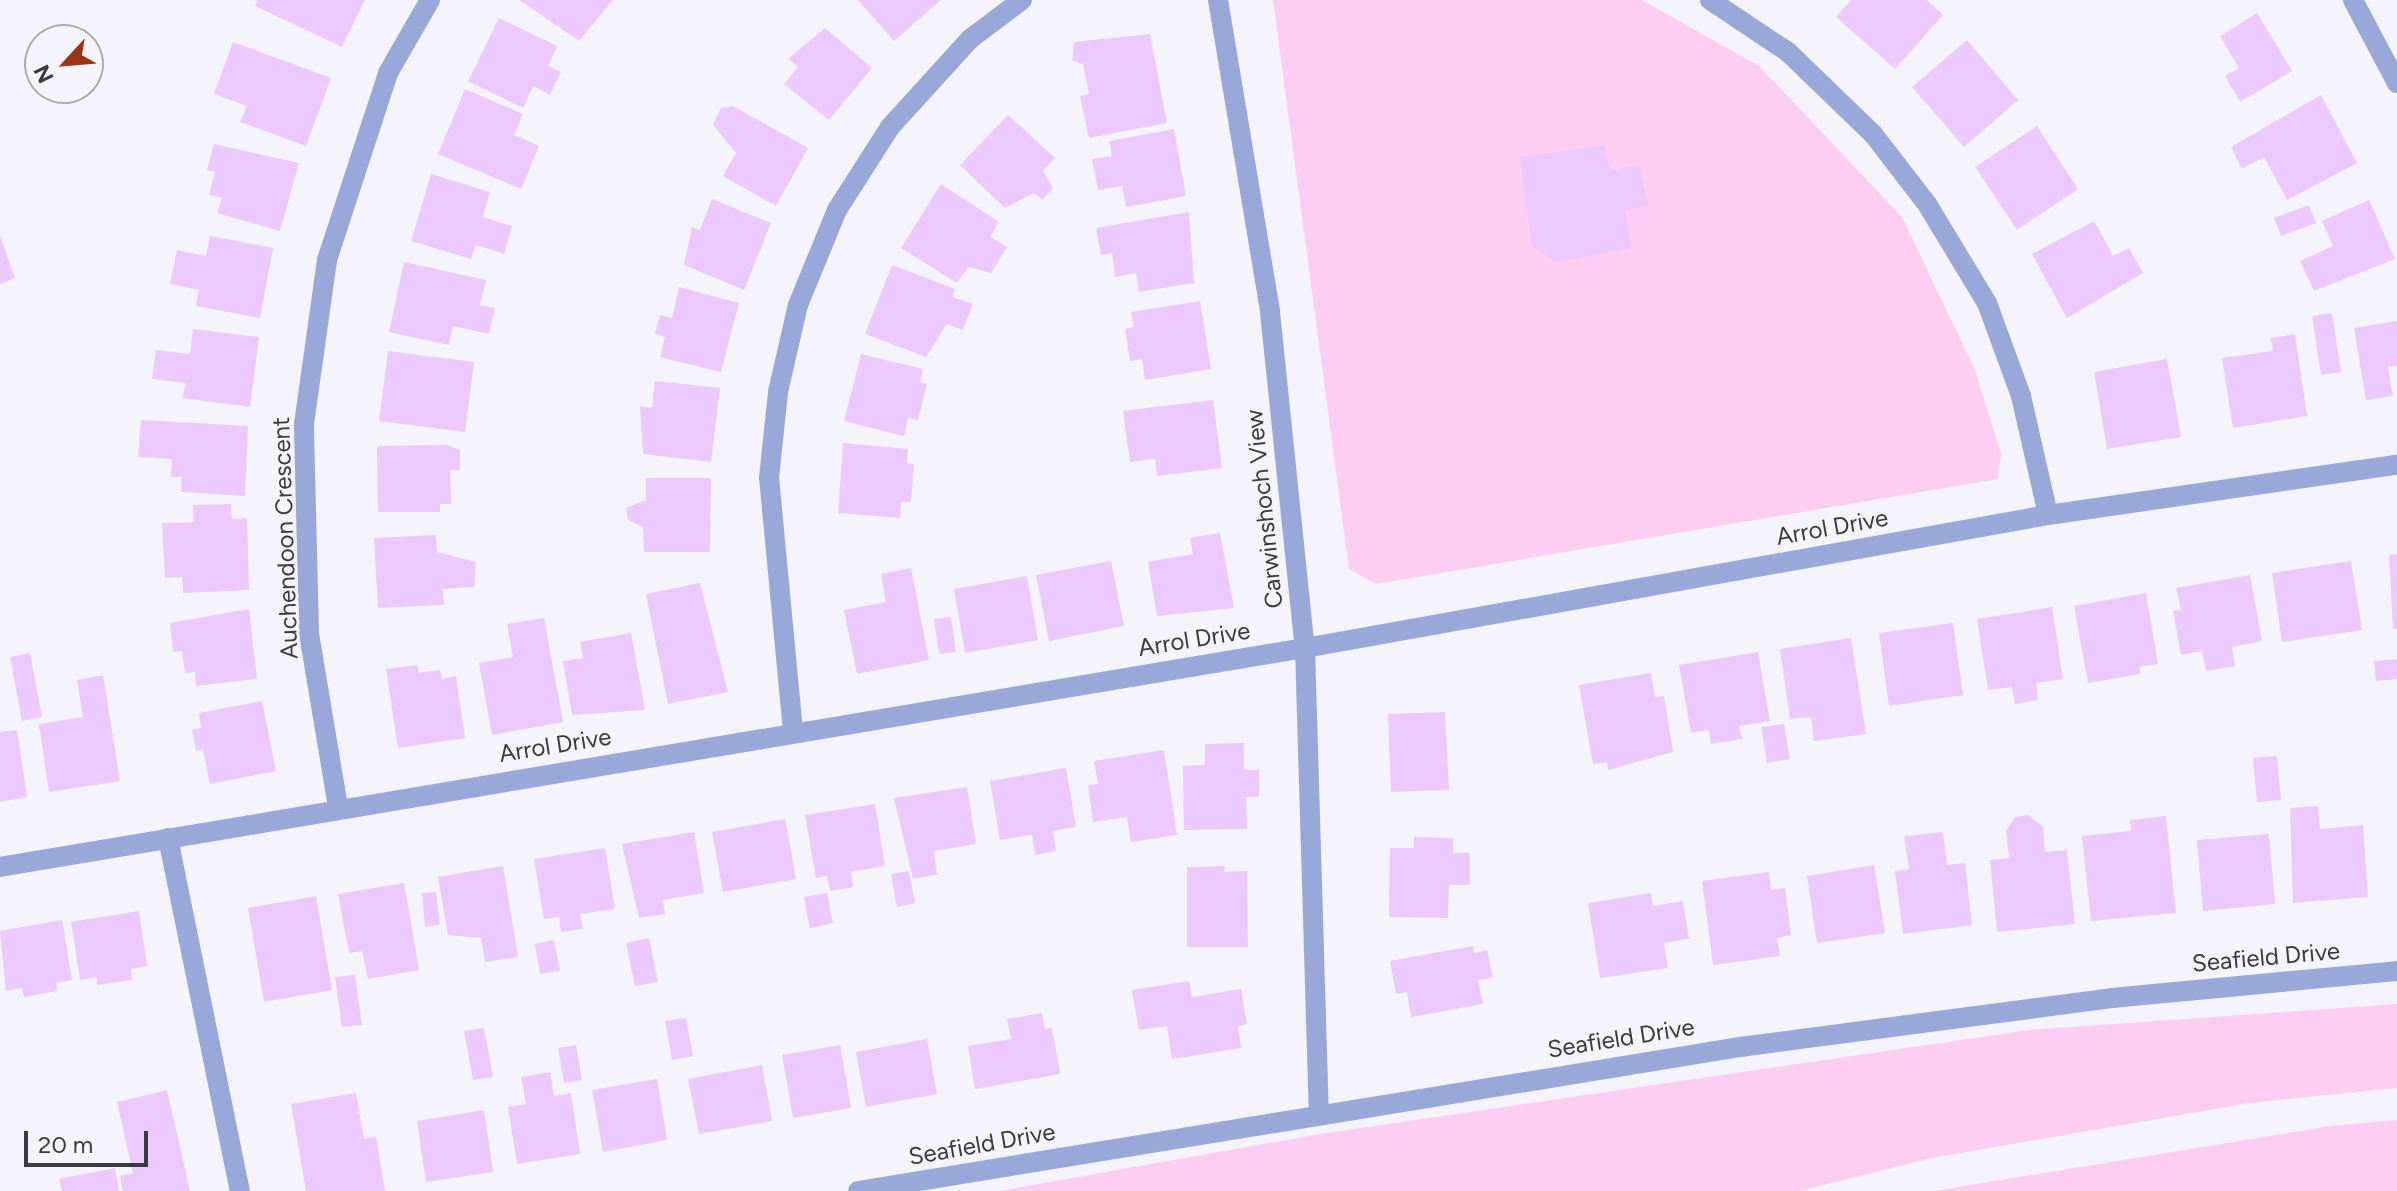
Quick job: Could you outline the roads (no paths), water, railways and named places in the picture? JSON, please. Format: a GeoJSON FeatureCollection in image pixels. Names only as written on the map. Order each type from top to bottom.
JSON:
{"type":"FeatureCollection","features":[{"type":"Feature","properties":{"kind":"street","name":"Auchendoon Crescent"},"geometry":{"type":"LineString","coordinates":[[338,807],[309,633],[304,424],[327,260],[388,73],[430,0]]}},
{"type":"Feature","properties":{"kind":"street"},"geometry":{"type":"LineString","coordinates":[[793,731],[769,478],[778,392],[798,305],[837,210],[890,127],[970,39],[1022,0]]}},
{"type":"Feature","properties":{"kind":"street","name":"Carwinshoch View"},"geometry":{"type":"LineString","coordinates":[[1218,0],[1270,312],[1305,648],[1319,1113]]}},
{"type":"Feature","properties":{"kind":"street"},"geometry":{"type":"LineString","coordinates":[[1710,0],[1788,52],[1873,134],[1927,204],[1987,303],[2021,396],[2048,515]]}},
{"type":"Feature","properties":{"kind":"street"},"geometry":{"type":"LineString","coordinates":[[2353,0],[2397,83]]}},
{"type":"Feature","properties":{"kind":"street","name":"Arrol Drive"},"geometry":{"type":"LineString","coordinates":[[0,867],[338,807],[1305,648],[2048,515],[2397,465]]}},
{"type":"Feature","properties":{"kind":"street"},"geometry":{"type":"LineString","coordinates":[[168,838],[240,1191]]}},
{"type":"Feature","properties":{"kind":"street","name":"Seafield Drive"},"geometry":{"type":"LineString","coordinates":[[858,1191],[1319,1113],[1740,1047],[2112,998],[2397,971]]}}]}
